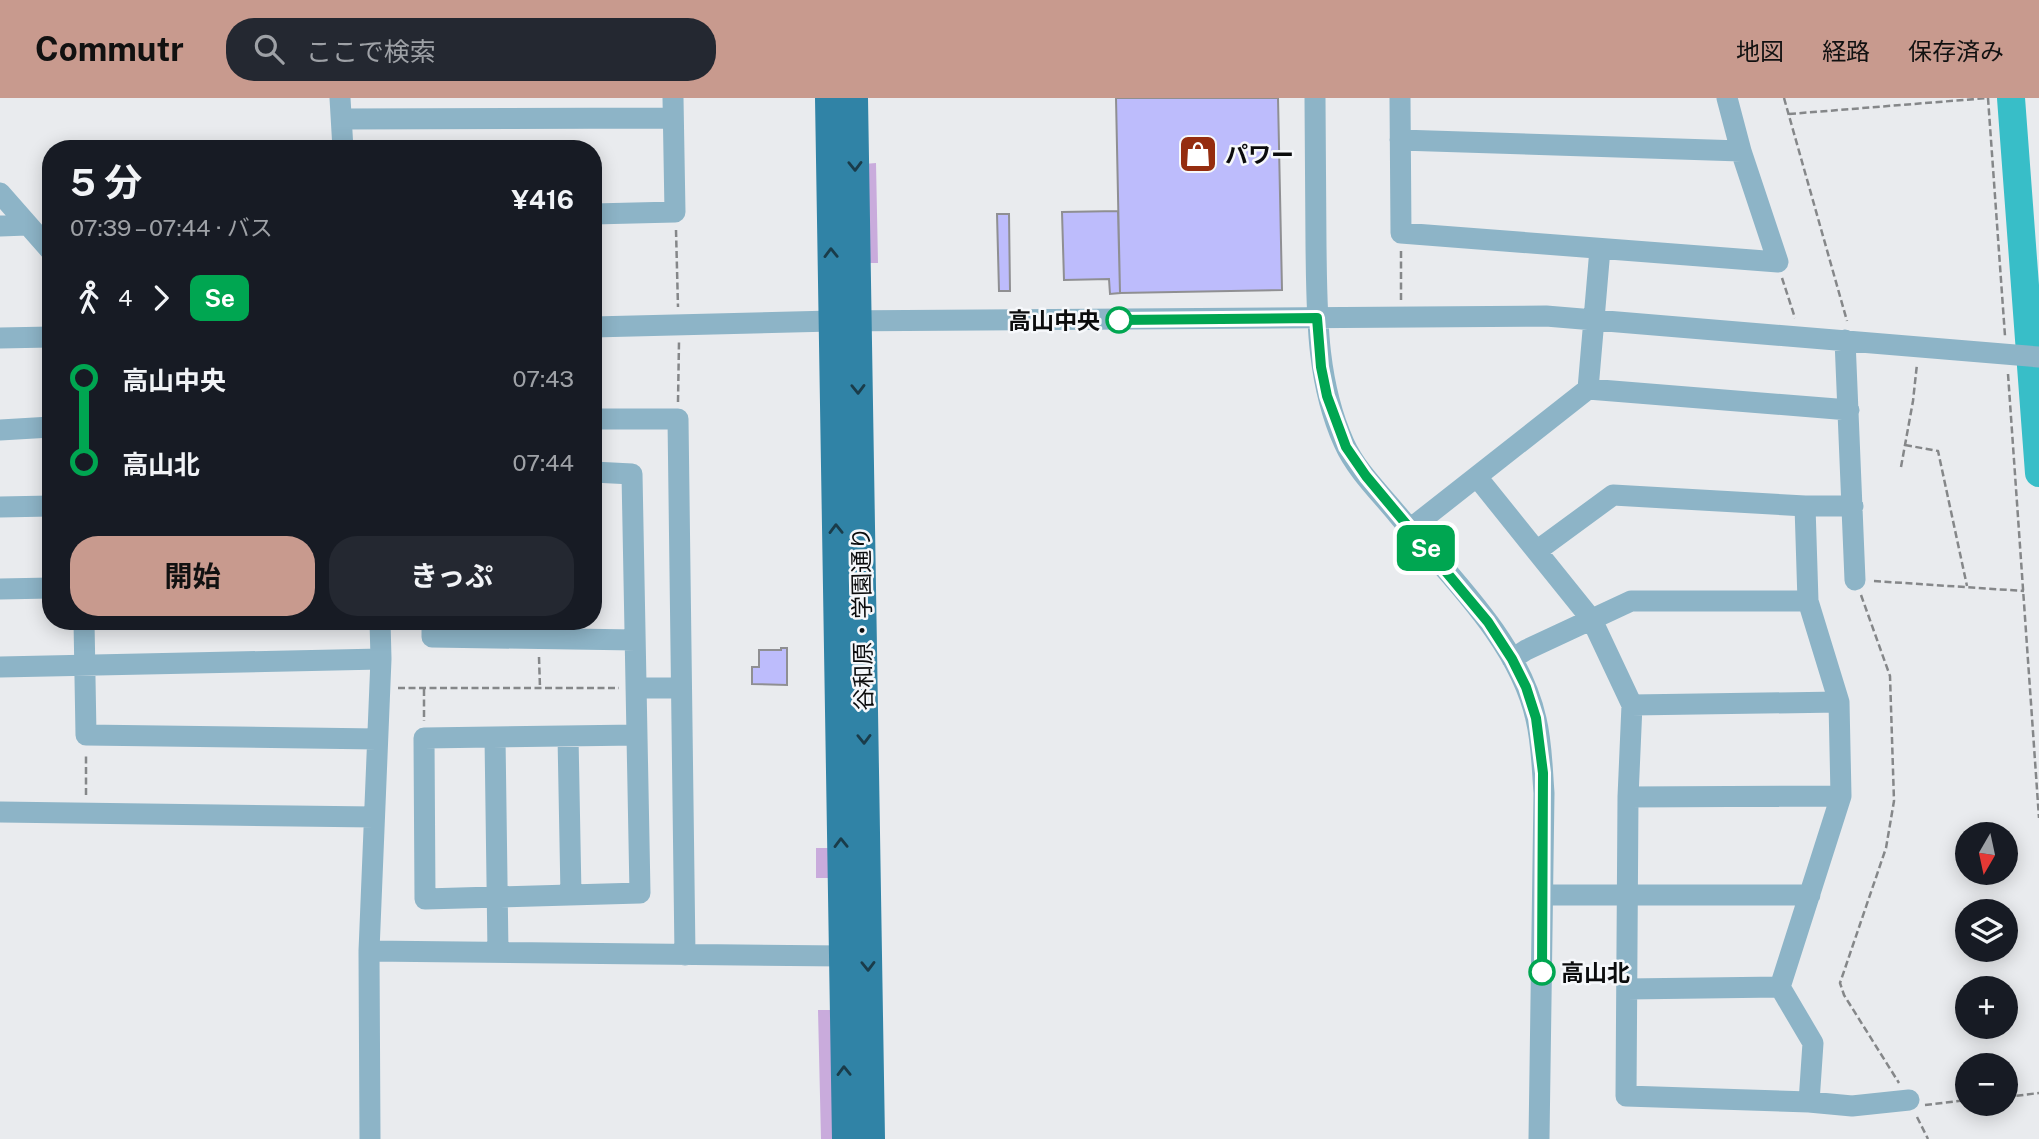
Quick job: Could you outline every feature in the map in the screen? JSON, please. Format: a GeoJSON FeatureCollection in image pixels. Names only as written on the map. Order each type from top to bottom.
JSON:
{"type":"FeatureCollection","features":[{"type":"Feature","properties":{"kind":"main road","name":"谷和原・学園通り"},"geometry":{"type":"LineString","coordinates":[[829,98],[844,321],[871,1139]]}},
{"type":"Feature","properties":{"kind":"main road","name":"谷和原・学園通り"},"geometry":{"type":"LineString","coordinates":[[846,1139],[843,956],[844,321],[854,98]]}},
{"type":"Feature","properties":{"kind":"street"},"geometry":{"type":"LineString","coordinates":[[1315,98],[1317,318],[1321,367],[1327,396],[1346,447],[1488,622],[1512,659],[1526,687],[1536,718],[1542,753],[1544,793],[1539,1139]]}},
{"type":"Feature","properties":{"kind":"street"},"geometry":{"type":"LineString","coordinates":[[1399,98],[1401,233],[1778,262],[1741,151],[1727,98]]}},
{"type":"Feature","properties":{"kind":"street"},"geometry":{"type":"LineString","coordinates":[[343,140],[342,108],[673,108],[675,212],[602,214]]}},
{"type":"Feature","properties":{"kind":"street"},"geometry":{"type":"LineString","coordinates":[[1400,140],[1741,151]]}},
{"type":"Feature","properties":{"kind":"street"},"geometry":{"type":"LineString","coordinates":[[0,193],[42,241]]}},
{"type":"Feature","properties":{"kind":"street"},"geometry":{"type":"LineString","coordinates":[[0,226],[27,225]]}},
{"type":"Feature","properties":{"kind":"street"},"geometry":{"type":"LineString","coordinates":[[1588,388],[1600,249]]}},
{"type":"Feature","properties":{"kind":"street"},"geometry":{"type":"LineString","coordinates":[[602,327],[844,321],[1496,316],[1593,320],[2039,357]]}},
{"type":"Feature","properties":{"kind":"street"},"geometry":{"type":"LineString","coordinates":[[0,338],[42,337]]}},
{"type":"Feature","properties":{"kind":"street"},"geometry":{"type":"LineString","coordinates":[[1848,341],[1855,580]]}},
{"type":"Feature","properties":{"kind":"street"},"geometry":{"type":"LineString","coordinates":[[1410,529],[1588,388],[1849,410]]}},
{"type":"Feature","properties":{"kind":"street"},"geometry":{"type":"LineString","coordinates":[[602,419],[678,419],[685,955]]}},
{"type":"Feature","properties":{"kind":"street"},"geometry":{"type":"LineString","coordinates":[[0,430],[42,428]]}},
{"type":"Feature","properties":{"kind":"street"},"geometry":{"type":"LineString","coordinates":[[602,472],[632,474],[635,640],[637,735],[640,892],[425,899],[424,738],[637,735]]}},
{"type":"Feature","properties":{"kind":"street"},"geometry":{"type":"LineString","coordinates":[[1477,477],[1592,620],[1632,705],[1628,797],[1626,1096],[1810,1102],[1852,1106],[1911,1103]]}},
{"type":"Feature","properties":{"kind":"street"},"geometry":{"type":"LineString","coordinates":[[1538,550],[1613,495],[1805,506],[1853,506]]}},
{"type":"Feature","properties":{"kind":"street"},"geometry":{"type":"LineString","coordinates":[[0,507],[42,506]]}},
{"type":"Feature","properties":{"kind":"street"},"geometry":{"type":"LineString","coordinates":[[1805,506],[1808,601],[1839,702],[1841,796],[1780,986],[1813,1043],[1810,1102]]}},
{"type":"Feature","properties":{"kind":"street"},"geometry":{"type":"LineString","coordinates":[[0,589],[42,588]]}},
{"type":"Feature","properties":{"kind":"street"},"geometry":{"type":"LineString","coordinates":[[1512,659],[1631,601],[1808,601]]}},
{"type":"Feature","properties":{"kind":"street"},"geometry":{"type":"LineString","coordinates":[[83,630],[86,736],[377,739]]}},
{"type":"Feature","properties":{"kind":"street"},"geometry":{"type":"LineString","coordinates":[[370,1139],[369,951],[380,630]]}},
{"type":"Feature","properties":{"kind":"street"},"geometry":{"type":"LineString","coordinates":[[432,630],[432,637],[501,630],[538,639],[568,630],[635,640]]}},
{"type":"Feature","properties":{"kind":"street"},"geometry":{"type":"LineString","coordinates":[[0,667],[381,659]]}},
{"type":"Feature","properties":{"kind":"street"},"geometry":{"type":"LineString","coordinates":[[636,688],[681,688]]}},
{"type":"Feature","properties":{"kind":"street"},"geometry":{"type":"LineString","coordinates":[[1632,705],[1839,702]]}},
{"type":"Feature","properties":{"kind":"street"},"geometry":{"type":"LineString","coordinates":[[568,736],[571,895]]}},
{"type":"Feature","properties":{"kind":"street"},"geometry":{"type":"LineString","coordinates":[[495,737],[498,952]]}},
{"type":"Feature","properties":{"kind":"street"},"geometry":{"type":"LineString","coordinates":[[1628,797],[1841,796]]}},
{"type":"Feature","properties":{"kind":"street"},"geometry":{"type":"LineString","coordinates":[[0,812],[374,817]]}},
{"type":"Feature","properties":{"kind":"street"},"geometry":{"type":"LineString","coordinates":[[1543,895],[1810,895]]}},
{"type":"Feature","properties":{"kind":"street"},"geometry":{"type":"LineString","coordinates":[[369,951],[843,956]]}},
{"type":"Feature","properties":{"kind":"street"},"geometry":{"type":"LineString","coordinates":[[1627,989],[1780,986]]}},
{"type":"Feature","properties":{"kind":"path"},"geometry":{"type":"LineString","coordinates":[[1784,98],[1848,341]]}},
{"type":"Feature","properties":{"kind":"path"},"geometry":{"type":"LineString","coordinates":[[1789,114],[1987,98],[2008,355],[2039,818]]}},
{"type":"Feature","properties":{"kind":"path"},"geometry":{"type":"LineString","coordinates":[[1401,233],[1401,305]]}},
{"type":"Feature","properties":{"kind":"path"},"geometry":{"type":"LineString","coordinates":[[1778,262],[1797,324]]}},
{"type":"Feature","properties":{"kind":"path"},"geometry":{"type":"LineString","coordinates":[[1901,467],[1919,347]]}},
{"type":"Feature","properties":{"kind":"path"},"geometry":{"type":"LineString","coordinates":[[1905,445],[1938,451],[1967,587]]}},
{"type":"Feature","properties":{"kind":"path"},"geometry":{"type":"LineString","coordinates":[[1928,1139],[1911,1103],[1844,995],[1840,983],[1886,848],[1894,801],[1891,676],[1855,580],[2025,591]]}},
{"type":"Feature","properties":{"kind":"path"},"geometry":{"type":"LineString","coordinates":[[538,639],[540,688]]}},
{"type":"Feature","properties":{"kind":"path"},"geometry":{"type":"LineString","coordinates":[[379,688],[636,688]]}},
{"type":"Feature","properties":{"kind":"path"},"geometry":{"type":"LineString","coordinates":[[424,688],[424,738]]}},
{"type":"Feature","properties":{"kind":"path"},"geometry":{"type":"LineString","coordinates":[[86,736],[86,813]]}},
{"type":"Feature","properties":{"kind":"path"},"geometry":{"type":"LineString","coordinates":[[2018,1096],[2039,1093]]}},
{"type":"Feature","properties":{"kind":"path"},"geometry":{"type":"LineString","coordinates":[[1911,1103],[1955,1101]]}},
{"type":"Feature","properties":{"kind":"shaded area"},"geometry":{"type":"Polygon","coordinates":[[[876,163],[878,263],[866,263],[864,164],[876,163]]]}},
{"type":"Feature","properties":{"kind":"shaded area"},"geometry":{"type":"Polygon","coordinates":[[[816,848],[831,848],[832,878],[816,878],[816,848]]]}},
{"type":"Feature","properties":{"kind":"shaded area"},"geometry":{"type":"Polygon","coordinates":[[[818,1010],[834,1010],[836,1139],[821,1139],[818,1010]]]}},
{"type":"Feature","properties":{"kind":"building","name":"パワー"},"geometry":{"type":"Polygon","coordinates":[[[1116,98],[1278,98],[1282,290],[1120,293],[1116,98]]]}},
{"type":"Feature","properties":{"kind":"building"},"geometry":{"type":"Polygon","coordinates":[[[1118,211],[1120,293],[1110,294],[1109,279],[1064,280],[1062,212],[1118,211]]]}},
{"type":"Feature","properties":{"kind":"building"},"geometry":{"type":"Polygon","coordinates":[[[997,214],[1009,214],[1010,291],[999,291],[997,214]]]}},
{"type":"Feature","properties":{"kind":"building"},"geometry":{"type":"Polygon","coordinates":[[[787,648],[787,685],[752,684],[752,667],[759,667],[759,650],[787,648]]]}},
{"type":"Feature","properties":{"kind":"waterway"},"geometry":{"type":"LineString","coordinates":[[2011,98],[2039,473]]}},
{"type":"Feature","properties":{"kind":"bus line","name":"Se"},"geometry":{"type":"LineString","coordinates":[[1119,320],[1317,318],[1321,367],[1327,396],[1346,447],[1366,476],[1488,622],[1526,687],[1536,718],[1542,753],[1542,972]]}},
{"type":"Feature","properties":{"kind":"place","name":"パワー"},"geometry":{"type":"Point","coordinates":[1198,154]}},
{"type":"Feature","properties":{"kind":"place","name":"高山中央"},"geometry":{"type":"Point","coordinates":[1119,320]}},
{"type":"Feature","properties":{"kind":"place","name":"高山北"},"geometry":{"type":"Point","coordinates":[1542,972]}}]}
